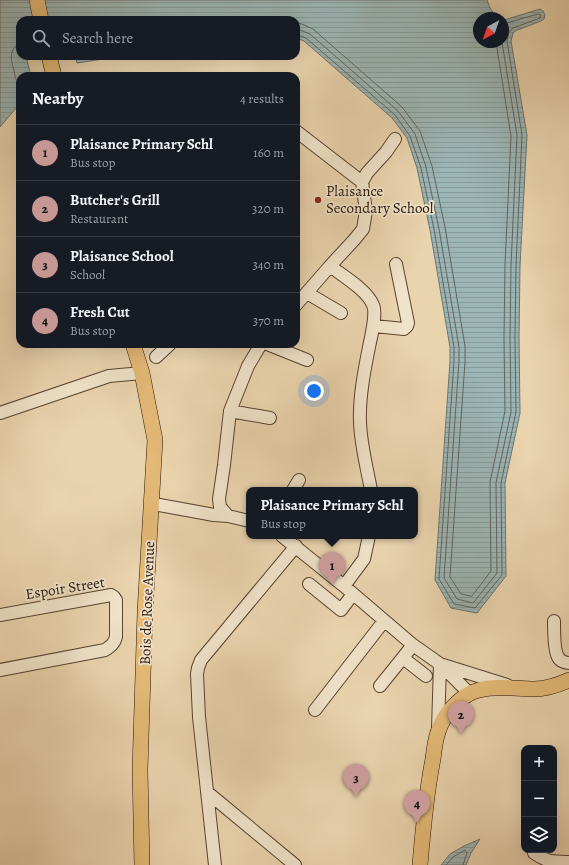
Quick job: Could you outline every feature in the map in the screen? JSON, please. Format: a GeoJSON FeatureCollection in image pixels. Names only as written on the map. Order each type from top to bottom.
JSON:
{"type":"FeatureCollection","features":[{"type":"Feature","properties":{"kind":"main road"},"geometry":{"type":"LineString","coordinates":[[37,0],[40,16]]}},
{"type":"Feature","properties":{"kind":"main road"},"geometry":{"type":"LineString","coordinates":[[50,60],[53,72]]}},
{"type":"Feature","properties":{"kind":"main road","name":"Bois de Rose Avenue"},"geometry":{"type":"LineString","coordinates":[[134,348],[142,373],[155,440],[145,612],[140,770],[142,865]]}},
{"type":"Feature","properties":{"kind":"main road"},"geometry":{"type":"LineString","coordinates":[[420,865],[428,785],[438,731],[445,718],[458,701],[469,693],[480,689],[535,689],[556,685],[569,680]]}},
{"type":"Feature","properties":{"kind":"street"},"geometry":{"type":"LineString","coordinates":[[300,134],[362,182]]}},
{"type":"Feature","properties":{"kind":"street"},"geometry":{"type":"LineString","coordinates":[[300,301],[363,228],[366,211],[362,182],[367,173],[386,152],[395,139]]}},
{"type":"Feature","properties":{"kind":"street"},"geometry":{"type":"LineString","coordinates":[[374,326],[404,329],[407,326],[408,323],[396,264]]}},
{"type":"Feature","properties":{"kind":"street"},"geometry":{"type":"LineString","coordinates":[[330,266],[367,294],[374,306],[374,326],[360,399],[362,440],[370,487]]}},
{"type":"Feature","properties":{"kind":"street"},"geometry":{"type":"LineString","coordinates":[[307,293],[341,312]]}},
{"type":"Feature","properties":{"kind":"street"},"geometry":{"type":"LineString","coordinates":[[156,357],[166,348]]}},
{"type":"Feature","properties":{"kind":"street"},"geometry":{"type":"LineString","coordinates":[[228,516],[220,507],[219,499],[230,411],[248,366],[259,348]]}},
{"type":"Feature","properties":{"kind":"street"},"geometry":{"type":"LineString","coordinates":[[277,348],[306,360]]}},
{"type":"Feature","properties":{"kind":"street"},"geometry":{"type":"LineString","coordinates":[[0,414],[109,376],[142,373]]}},
{"type":"Feature","properties":{"kind":"street"},"geometry":{"type":"LineString","coordinates":[[230,411],[270,418]]}},
{"type":"Feature","properties":{"kind":"street"},"geometry":{"type":"LineString","coordinates":[[154,504],[246,520]]}},
{"type":"Feature","properties":{"kind":"street"},"geometry":{"type":"LineString","coordinates":[[286,539],[413,645],[440,664],[469,693]]}},
{"type":"Feature","properties":{"kind":"street"},"geometry":{"type":"LineString","coordinates":[[309,584],[341,610],[364,559],[368,539]]}},
{"type":"Feature","properties":{"kind":"street"},"geometry":{"type":"LineString","coordinates":[[215,865],[199,716],[198,668],[201,660],[296,546]]}},
{"type":"Feature","properties":{"kind":"street","name":"Espoir Street"},"geometry":{"type":"LineString","coordinates":[[0,615],[111,595],[116,600],[116,637],[112,646],[105,650],[0,670]]}},
{"type":"Feature","properties":{"kind":"street"},"geometry":{"type":"LineString","coordinates":[[315,710],[384,620]]}},
{"type":"Feature","properties":{"kind":"street"},"geometry":{"type":"LineString","coordinates":[[554,621],[556,651],[558,657],[562,661],[569,663]]}},
{"type":"Feature","properties":{"kind":"street"},"geometry":{"type":"LineString","coordinates":[[380,686],[413,645]]}},
{"type":"Feature","properties":{"kind":"street"},"geometry":{"type":"LineString","coordinates":[[403,658],[426,676]]}},
{"type":"Feature","properties":{"kind":"street"},"geometry":{"type":"LineString","coordinates":[[440,664],[517,688]]}},
{"type":"Feature","properties":{"kind":"street"},"geometry":{"type":"LineString","coordinates":[[438,731],[440,664]]}},
{"type":"Feature","properties":{"kind":"street"},"geometry":{"type":"LineString","coordinates":[[207,792],[296,865]]}},
{"type":"Feature","properties":{"kind":"street"},"geometry":{"type":"LineString","coordinates":[[534,853],[544,860],[552,862],[569,862]]}},
{"type":"Feature","properties":{"kind":"water"},"geometry":{"type":"Polygon","coordinates":[[[0,0],[487,0],[492,12],[473,12],[473,48],[509,48],[509,18],[540,9],[543,11],[545,15],[544,19],[515,31],[511,41],[527,135],[520,266],[520,413],[505,483],[506,576],[477,613],[451,608],[435,580],[450,347],[430,230],[417,168],[407,138],[392,118],[304,41],[300,40],[300,16],[16,16],[16,60],[27,60],[30,72],[16,72],[16,108],[0,127],[0,0]]]}},
{"type":"Feature","properties":{"kind":"water"},"geometry":{"type":"Polygon","coordinates":[[[76,60],[96,60],[77,63],[76,60]]]}},
{"type":"Feature","properties":{"kind":"water"},"geometry":{"type":"Polygon","coordinates":[[[480,839],[471,853],[466,865],[441,865],[450,854],[480,839]]]}},
{"type":"Feature","properties":{"kind":"place","name":"Plaisance Secondary School"},"geometry":{"type":"Point","coordinates":[318,200]}},
{"type":"Feature","properties":{"kind":"place","name":"Plaisance Primary Schl"},"geometry":{"type":"Point","coordinates":[332,585]}},
{"type":"Feature","properties":{"kind":"place","name":"Butcher's Grill"},"geometry":{"type":"Point","coordinates":[461,734]}},
{"type":"Feature","properties":{"kind":"place","name":"Plaisance School"},"geometry":{"type":"Point","coordinates":[356,797]}},
{"type":"Feature","properties":{"kind":"place","name":"Fresh Cut"},"geometry":{"type":"Point","coordinates":[417,823]}}]}
